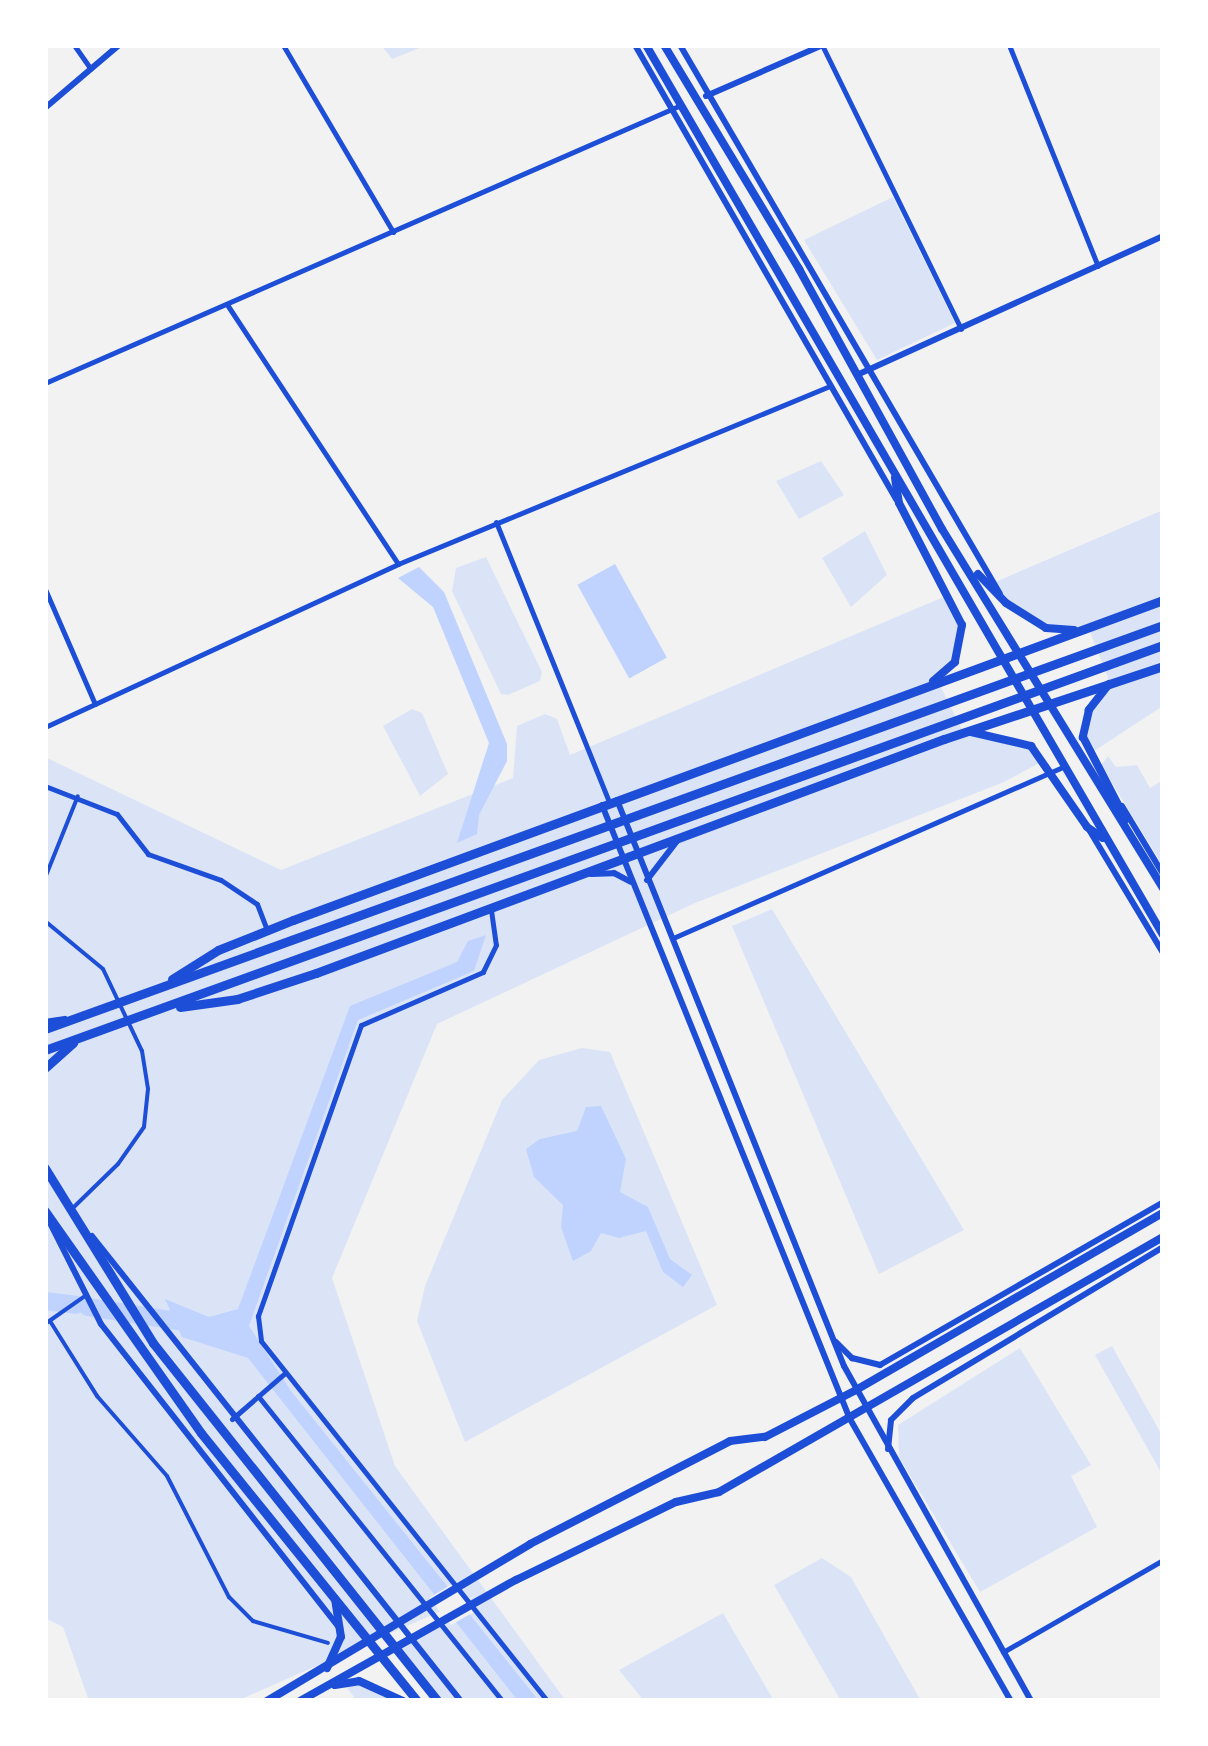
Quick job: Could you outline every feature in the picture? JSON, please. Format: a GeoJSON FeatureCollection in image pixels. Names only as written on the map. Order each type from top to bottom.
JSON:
{"type":"FeatureCollection","features":[{"type":"Feature","properties":{"kind":"highway"},"geometry":{"type":"LineString","coordinates":[[160,987],[218,950],[267,930],[1163,600]]}},
{"type":"Feature","properties":{"kind":"highway"},"geometry":{"type":"LineString","coordinates":[[45,1025],[76,1018],[302,940],[1163,625]]}},
{"type":"Feature","properties":{"kind":"highway"},"geometry":{"type":"LineString","coordinates":[[45,1050],[1163,645]]}},
{"type":"Feature","properties":{"kind":"highway"},"geometry":{"type":"LineString","coordinates":[[162,1009],[237,1000],[590,874],[1027,709],[1163,666]]}},
{"type":"Feature","properties":{"kind":"highway"},"geometry":{"type":"LineString","coordinates":[[45,1068],[80,1038]]}},
{"type":"Feature","properties":{"kind":"highway"},"geometry":{"type":"LineString","coordinates":[[45,1168],[111,1282],[154,1343],[438,1701]]}},
{"type":"Feature","properties":{"kind":"highway"},"geometry":{"type":"LineString","coordinates":[[45,1212],[135,1345],[417,1701]]}},
{"type":"Feature","properties":{"kind":"main road"},"geometry":{"type":"LineString","coordinates":[[646,45],[677,107],[843,380],[1027,709],[1087,827],[1106,841]]}},
{"type":"Feature","properties":{"kind":"main road"},"geometry":{"type":"LineString","coordinates":[[664,45],[859,374],[948,537],[1163,888]]}},
{"type":"Feature","properties":{"kind":"main road"},"geometry":{"type":"LineString","coordinates":[[894,472],[899,503],[962,625],[955,662],[907,696]]}},
{"type":"Feature","properties":{"kind":"main road"},"geometry":{"type":"LineString","coordinates":[[948,537],[1006,603],[1046,628],[1088,628]]}},
{"type":"Feature","properties":{"kind":"main road"},"geometry":{"type":"LineString","coordinates":[[1110,684],[1089,710],[1083,737],[1122,806],[1128,830]]}},
{"type":"Feature","properties":{"kind":"main road"},"geometry":{"type":"LineString","coordinates":[[964,732],[1014,737],[1058,769],[1163,935]]}},
{"type":"Feature","properties":{"kind":"main road"},"geometry":{"type":"LineString","coordinates":[[268,1701],[324,1672],[530,1544],[730,1441],[765,1437],[841,1398],[1163,1213]]}},
{"type":"Feature","properties":{"kind":"main road"},"geometry":{"type":"LineString","coordinates":[[300,1701],[504,1586],[676,1502],[719,1492],[1163,1237]]}},
{"type":"Feature","properties":{"kind":"main road"},"geometry":{"type":"LineString","coordinates":[[324,1672],[340,1630],[334,1599]]}},
{"type":"Feature","properties":{"kind":"main road"},"geometry":{"type":"LineString","coordinates":[[331,1686],[359,1681],[399,1700]]}},
{"type":"Feature","properties":{"kind":"street"},"geometry":{"type":"LineString","coordinates":[[74,45],[90,68]]}},
{"type":"Feature","properties":{"kind":"street"},"geometry":{"type":"LineString","coordinates":[[45,108],[119,45]]}},
{"type":"Feature","properties":{"kind":"street"},"geometry":{"type":"LineString","coordinates":[[283,45],[392,232]]}},
{"type":"Feature","properties":{"kind":"street"},"geometry":{"type":"LineString","coordinates":[[634,45],[677,107],[899,503]]}},
{"type":"Feature","properties":{"kind":"street"},"geometry":{"type":"LineString","coordinates":[[680,45],[1006,603]]}},
{"type":"Feature","properties":{"kind":"street"},"geometry":{"type":"LineString","coordinates":[[696,100],[823,45],[961,329]]}},
{"type":"Feature","properties":{"kind":"street"},"geometry":{"type":"LineString","coordinates":[[1008,45],[1098,266]]}},
{"type":"Feature","properties":{"kind":"street"},"geometry":{"type":"LineString","coordinates":[[45,383],[677,107]]}},
{"type":"Feature","properties":{"kind":"street"},"geometry":{"type":"LineString","coordinates":[[859,374],[1163,236]]}},
{"type":"Feature","properties":{"kind":"street"},"geometry":{"type":"LineString","coordinates":[[228,306],[398,564]]}},
{"type":"Feature","properties":{"kind":"street"},"geometry":{"type":"LineString","coordinates":[[45,727],[398,564],[843,380]]}},
{"type":"Feature","properties":{"kind":"street"},"geometry":{"type":"LineString","coordinates":[[496,522],[856,1390],[1031,1701]]}},
{"type":"Feature","properties":{"kind":"street"},"geometry":{"type":"LineString","coordinates":[[45,589],[94,704]]}},
{"type":"Feature","properties":{"kind":"street"},"geometry":{"type":"LineString","coordinates":[[670,939],[1058,769]]}},
{"type":"Feature","properties":{"kind":"street"},"geometry":{"type":"LineString","coordinates":[[45,786],[117,814],[148,854],[221,880],[258,904],[267,930]]}},
{"type":"Feature","properties":{"kind":"street"},"geometry":{"type":"LineString","coordinates":[[45,878],[78,796]]}},
{"type":"Feature","properties":{"kind":"street"},"geometry":{"type":"LineString","coordinates":[[609,801],[624,861],[850,1419],[1011,1701]]}},
{"type":"Feature","properties":{"kind":"street"},"geometry":{"type":"LineString","coordinates":[[1122,806],[1163,874]]}},
{"type":"Feature","properties":{"kind":"street"},"geometry":{"type":"LineString","coordinates":[[1087,827],[1163,953]]}},
{"type":"Feature","properties":{"kind":"street"},"geometry":{"type":"LineString","coordinates":[[647,881],[676,841]]}},
{"type":"Feature","properties":{"kind":"street"},"geometry":{"type":"LineString","coordinates":[[590,874],[614,873],[634,884]]}},
{"type":"Feature","properties":{"kind":"street"},"geometry":{"type":"LineString","coordinates":[[492,910],[496,945],[483,972],[361,1025],[258,1316],[261,1341],[284,1373],[547,1701]]}},
{"type":"Feature","properties":{"kind":"street"},"geometry":{"type":"LineString","coordinates":[[45,921],[104,969],[129,1020],[148,1089],[144,1127],[118,1164],[70,1210]]}},
{"type":"Feature","properties":{"kind":"street"},"geometry":{"type":"LineString","coordinates":[[60,1198],[232,1419],[461,1701]]}},
{"type":"Feature","properties":{"kind":"street"},"geometry":{"type":"LineString","coordinates":[[834,1339],[852,1358],[880,1365],[1163,1202]]}},
{"type":"Feature","properties":{"kind":"street"},"geometry":{"type":"LineString","coordinates":[[45,1212],[101,1324],[340,1630]]}},
{"type":"Feature","properties":{"kind":"street"},"geometry":{"type":"LineString","coordinates":[[890,1455],[891,1420],[912,1398],[1163,1247]]}},
{"type":"Feature","properties":{"kind":"street"},"geometry":{"type":"LineString","coordinates":[[85,1296],[47,1322],[97,1396],[167,1476],[229,1596],[254,1621],[328,1643]]}},
{"type":"Feature","properties":{"kind":"street"},"geometry":{"type":"LineString","coordinates":[[232,1419],[284,1373]]}},
{"type":"Feature","properties":{"kind":"street"},"geometry":{"type":"LineString","coordinates":[[260,1395],[502,1701]]}},
{"type":"Feature","properties":{"kind":"street"},"geometry":{"type":"LineString","coordinates":[[1003,1652],[1163,1560]]}},
{"type":"Feature","properties":{"kind":"shaded area"},"geometry":{"type":"Polygon","coordinates":[[[381,45],[427,45],[392,59],[381,45]]]}},
{"type":"Feature","properties":{"kind":"shaded area"},"geometry":{"type":"Polygon","coordinates":[[[893,197],[955,323],[877,360],[804,240],[893,197]]]}},
{"type":"Feature","properties":{"kind":"shaded area"},"geometry":{"type":"Polygon","coordinates":[[[821,461],[844,495],[799,519],[776,481],[821,461]]]}},
{"type":"Feature","properties":{"kind":"shaded area"},"geometry":{"type":"Polygon","coordinates":[[[1163,510],[1163,706],[1091,753],[1083,724],[1110,683],[1089,629],[1060,631],[1008,606],[993,583],[1163,510]]]}},
{"type":"Feature","properties":{"kind":"shaded area"},"geometry":{"type":"Polygon","coordinates":[[[865,531],[887,575],[851,607],[822,558],[865,531]]]}},
{"type":"Feature","properties":{"kind":"shaded area"},"geometry":{"type":"Polygon","coordinates":[[[486,557],[542,672],[540,681],[508,695],[501,694],[452,591],[456,568],[486,557]]]}},
{"type":"Feature","properties":{"kind":"shaded area"},"geometry":{"type":"Polygon","coordinates":[[[946,596],[962,625],[961,650],[937,679],[963,732],[1014,737],[1045,760],[1004,782],[695,903],[437,1024],[332,1278],[395,1466],[566,1701],[438,1701],[395,1649],[475,1596],[237,1701],[89,1701],[63,1627],[45,1618],[45,757],[281,870],[513,778],[517,726],[545,714],[557,719],[570,755],[946,596]]]}},
{"type":"Feature","properties":{"kind":"shaded area"},"geometry":{"type":"Polygon","coordinates":[[[412,709],[422,713],[448,774],[420,796],[383,726],[412,709]]]}},
{"type":"Feature","properties":{"kind":"shaded area"},"geometry":{"type":"Polygon","coordinates":[[[1108,756],[1116,767],[1137,765],[1150,788],[1163,780],[1163,866],[1101,765],[1108,756]]]}},
{"type":"Feature","properties":{"kind":"shaded area"},"geometry":{"type":"Polygon","coordinates":[[[772,909],[964,1230],[879,1274],[732,926],[772,909]]]}},
{"type":"Feature","properties":{"kind":"shaded area"},"geometry":{"type":"Polygon","coordinates":[[[582,1048],[610,1052],[717,1305],[465,1442],[417,1321],[425,1286],[502,1100],[539,1060],[582,1048]]]}},
{"type":"Feature","properties":{"kind":"shaded area"},"geometry":{"type":"Polygon","coordinates":[[[1112,1346],[1163,1437],[1163,1476],[1095,1355],[1112,1346]]]}},
{"type":"Feature","properties":{"kind":"shaded area"},"geometry":{"type":"Polygon","coordinates":[[[1020,1348],[1091,1465],[1071,1476],[1097,1527],[980,1592],[899,1457],[898,1425],[1020,1348]]]}},
{"type":"Feature","properties":{"kind":"shaded area"},"geometry":{"type":"Polygon","coordinates":[[[822,1558],[851,1577],[921,1701],[841,1701],[774,1585],[822,1558]]]}},
{"type":"Feature","properties":{"kind":"shaded area"},"geometry":{"type":"Polygon","coordinates":[[[723,1613],[774,1701],[644,1701],[619,1670],[723,1613]]]}},
{"type":"Feature","properties":{"kind":"shaded area"},"geometry":{"type":"Polygon","coordinates":[[[359,1681],[403,1701],[357,1701],[344,1684],[359,1681]]]}},
{"type":"Feature","properties":{"kind":"water"},"geometry":{"type":"Polygon","coordinates":[[[615,564],[667,658],[629,678],[577,585],[615,564]]]}},
{"type":"Feature","properties":{"kind":"water"},"geometry":{"type":"Polygon","coordinates":[[[419,567],[444,592],[507,744],[507,761],[479,815],[477,834],[457,843],[489,743],[433,607],[398,578],[419,567]]]}},
{"type":"Feature","properties":{"kind":"water"},"geometry":{"type":"Polygon","coordinates":[[[486,935],[474,971],[358,1020],[249,1326],[291,1391],[539,1701],[518,1701],[248,1358],[182,1337],[165,1299],[209,1317],[238,1309],[350,1006],[457,962],[468,941],[486,935]]]}},
{"type":"Feature","properties":{"kind":"water"},"geometry":{"type":"Polygon","coordinates":[[[601,1106],[626,1159],[620,1192],[648,1207],[670,1259],[692,1275],[683,1287],[663,1272],[646,1231],[619,1238],[601,1233],[591,1251],[573,1261],[561,1227],[563,1205],[534,1177],[526,1149],[540,1139],[577,1131],[586,1107],[601,1106]]]}},
{"type":"Feature","properties":{"kind":"pier"},"geometry":{"type":"Polygon","coordinates":[[[452,1584],[474,1612],[451,1625],[429,1598],[452,1584]]]}},
{"type":"Feature","properties":{"kind":"waterway"},"geometry":{"type":"LineString","coordinates":[[45,1301],[76,1305]]}},
{"type":"Feature","properties":{"kind":"waterway"},"geometry":{"type":"LineString","coordinates":[[88,1307],[196,1324]]}}]}
